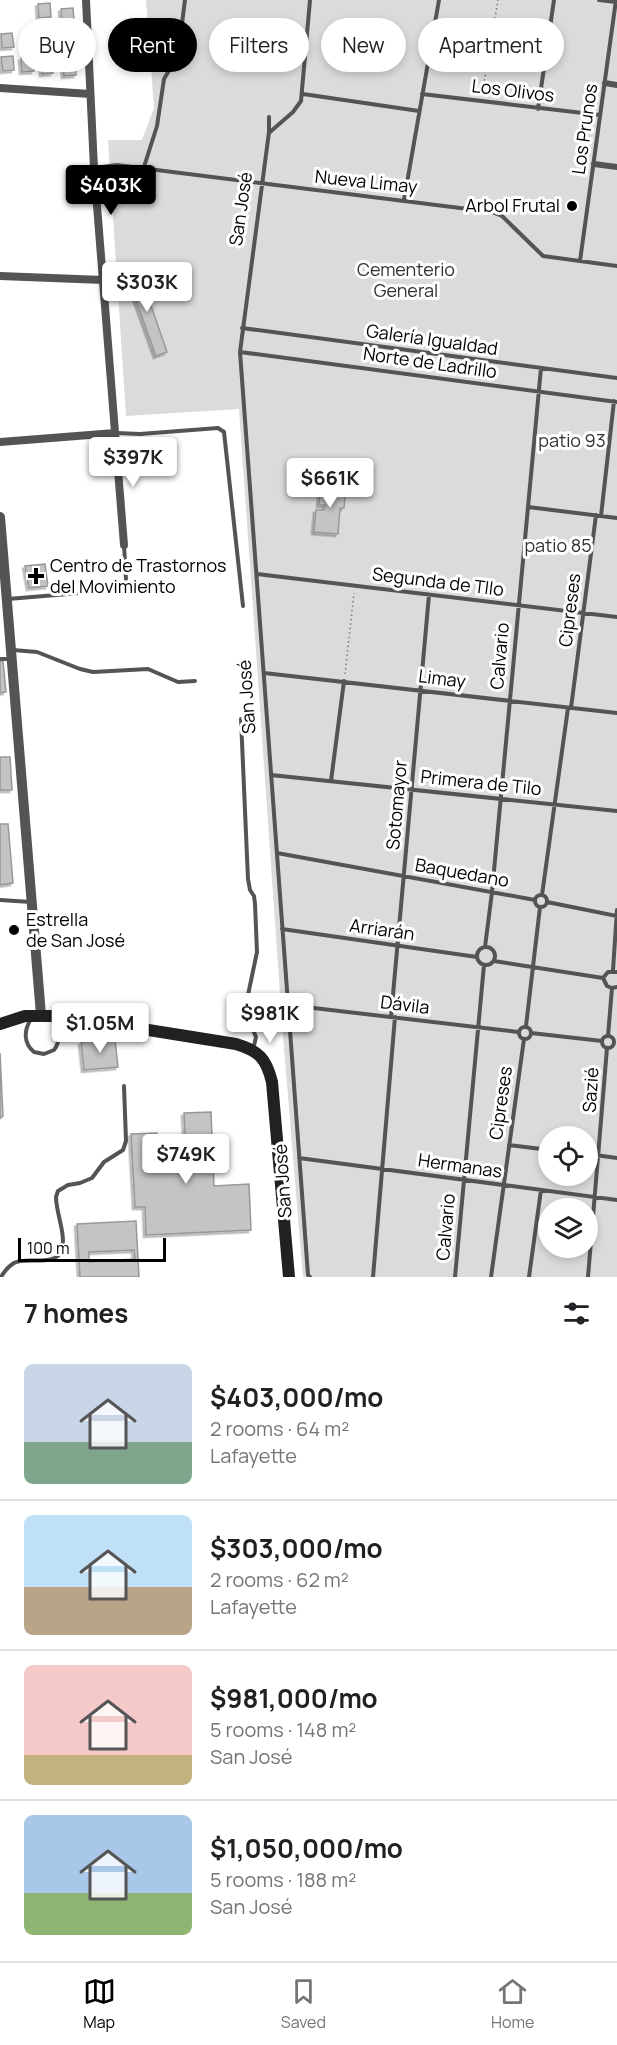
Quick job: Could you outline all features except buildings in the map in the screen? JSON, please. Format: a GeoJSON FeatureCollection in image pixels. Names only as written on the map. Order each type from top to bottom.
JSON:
{"type":"FeatureCollection","features":[{"type":"Feature","properties":{"kind":"main road"},"geometry":{"type":"LineString","coordinates":[[0,1024],[41,1015],[236,1044],[253,1050]]}},
{"type":"Feature","properties":{"kind":"main road","name":"San José"},"geometry":{"type":"LineString","coordinates":[[253,1050],[263,1058],[272,1082],[289,1277]]}},
{"type":"Feature","properties":{"kind":"street"},"geometry":{"type":"LineString","coordinates":[[86,0],[94,168],[124,544]]}},
{"type":"Feature","properties":{"kind":"street"},"geometry":{"type":"LineString","coordinates":[[605,83],[617,85]]}},
{"type":"Feature","properties":{"kind":"street"},"geometry":{"type":"LineString","coordinates":[[0,88],[90,94]]}},
{"type":"Feature","properties":{"kind":"street"},"geometry":{"type":"LineString","coordinates":[[594,164],[617,167]]}},
{"type":"Feature","properties":{"kind":"street"},"geometry":{"type":"LineString","coordinates":[[0,276],[103,280]]}},
{"type":"Feature","properties":{"kind":"street"},"geometry":{"type":"LineString","coordinates":[[0,442],[115,434]]}},
{"type":"Feature","properties":{"kind":"street"},"geometry":{"type":"LineString","coordinates":[[0,517],[7,656],[41,1015]]}},
{"type":"Feature","properties":{"kind":"lane"},"geometry":{"type":"LineString","coordinates":[[143,170],[157,126],[164,79],[178,55],[185,0]]}},
{"type":"Feature","properties":{"kind":"lane"},"geometry":{"type":"LineString","coordinates":[[269,132],[299,106],[303,94],[310,0]]}},
{"type":"Feature","properties":{"kind":"lane"},"geometry":{"type":"LineString","coordinates":[[404,200],[439,0]]}},
{"type":"Feature","properties":{"kind":"lane"},"geometry":{"type":"LineString","coordinates":[[538,109],[554,0]]}},
{"type":"Feature","properties":{"kind":"lane"},"geometry":{"type":"LineString","coordinates":[[599,0],[616,2]]}},
{"type":"Feature","properties":{"kind":"lane","name":"Los Prunos"},"geometry":{"type":"LineString","coordinates":[[580,261],[616,2]]}},
{"type":"Feature","properties":{"kind":"lane"},"geometry":{"type":"LineString","coordinates":[[303,94],[419,111]]}},
{"type":"Feature","properties":{"kind":"lane","name":"Los Olivos"},"geometry":{"type":"LineString","coordinates":[[423,94],[600,115]]}},
{"type":"Feature","properties":{"kind":"lane","name":"San José"},"geometry":{"type":"LineString","coordinates":[[269,117],[269,132],[240,352],[309,1276]]}},
{"type":"Feature","properties":{"kind":"lane","name":"Nueva Limay"},"geometry":{"type":"LineString","coordinates":[[94,168],[117,165],[497,213],[543,256],[617,266]]}},
{"type":"Feature","properties":{"kind":"lane","name":"Galería Igualdad"},"geometry":{"type":"LineString","coordinates":[[243,328],[617,378]]}},
{"type":"Feature","properties":{"kind":"lane","name":"Norte de Ladrillo"},"geometry":{"type":"LineString","coordinates":[[240,352],[615,402]]}},
{"type":"Feature","properties":{"kind":"lane","name":"Calvario"},"geometry":{"type":"LineString","coordinates":[[485,947],[541,368]]}},
{"type":"Feature","properties":{"kind":"lane"},"geometry":{"type":"LineString","coordinates":[[601,516],[615,402]]}},
{"type":"Feature","properties":{"kind":"lane"},"geometry":{"type":"LineString","coordinates":[[115,434],[218,428],[224,432],[243,606]]}},
{"type":"Feature","properties":{"kind":"lane"},"geometry":{"type":"LineString","coordinates":[[528,507],[617,518]]}},
{"type":"Feature","properties":{"kind":"lane","name":"Cipreses"},"geometry":{"type":"LineString","coordinates":[[542,895],[596,515]]}},
{"type":"Feature","properties":{"kind":"lane"},"geometry":{"type":"LineString","coordinates":[[4,599],[116,590],[126,580],[124,544]]}},
{"type":"Feature","properties":{"kind":"lane","name":"Segunda de TIlo"},"geometry":{"type":"LineString","coordinates":[[256,574],[617,617]]}},
{"type":"Feature","properties":{"kind":"lane","name":"Sotomayor"},"geometry":{"type":"LineString","coordinates":[[373,1277],[398,946],[429,595]]}},
{"type":"Feature","properties":{"kind":"lane"},"geometry":{"type":"LineString","coordinates":[[7,656],[27,649],[93,672],[148,669],[178,682],[195,681]]}},
{"type":"Feature","properties":{"kind":"lane","name":"Limay"},"geometry":{"type":"LineString","coordinates":[[264,673],[617,713]]}},
{"type":"Feature","properties":{"kind":"lane"},"geometry":{"type":"LineString","coordinates":[[331,781],[344,681]]}},
{"type":"Feature","properties":{"kind":"lane"},"geometry":{"type":"LineString","coordinates":[[241,719],[248,879],[255,904],[257,952],[248,994],[248,1018],[256,1036],[253,1050]]}},
{"type":"Feature","properties":{"kind":"lane","name":"Primera de Tilo"},"geometry":{"type":"LineString","coordinates":[[271,775],[617,811]]}},
{"type":"Feature","properties":{"kind":"lane","name":"Baquedano"},"geometry":{"type":"LineString","coordinates":[[277,853],[535,900]]}},
{"type":"Feature","properties":{"kind":"lane"},"geometry":{"type":"LineString","coordinates":[[526,1026],[540,907],[535,900],[537,897],[542,895],[547,902],[617,916]]}},
{"type":"Feature","properties":{"kind":"lane"},"geometry":{"type":"LineString","coordinates":[[0,900],[31,902]]}},
{"type":"Feature","properties":{"kind":"lane"},"geometry":{"type":"LineString","coordinates":[[540,907],[547,902]]}},
{"type":"Feature","properties":{"kind":"lane"},"geometry":{"type":"LineString","coordinates":[[603,978],[608,972],[615,971],[617,910]]}},
{"type":"Feature","properties":{"kind":"lane","name":"Arriarán"},"geometry":{"type":"LineString","coordinates":[[282,929],[477,957]]}},
{"type":"Feature","properties":{"kind":"lane"},"geometry":{"type":"LineString","coordinates":[[494,961],[494,951],[485,947],[479,951],[477,957],[484,965],[494,961],[603,978]]}},
{"type":"Feature","properties":{"kind":"lane","name":"Calvario"},"geometry":{"type":"LineString","coordinates":[[455,1277],[484,965]]}},
{"type":"Feature","properties":{"kind":"lane"},"geometry":{"type":"LineString","coordinates":[[603,978],[607,986],[615,987],[608,1036]]}},
{"type":"Feature","properties":{"kind":"lane","name":"Dávila"},"geometry":{"type":"LineString","coordinates":[[288,1005],[518,1032]]}},
{"type":"Feature","properties":{"kind":"lane"},"geometry":{"type":"LineString","coordinates":[[41,1015],[57,1026],[59,1041],[54,1050],[44,1054],[34,1052],[27,1043],[26,1029],[41,1015]]}},
{"type":"Feature","properties":{"kind":"lane"},"geometry":{"type":"LineString","coordinates":[[526,1026],[520,1028],[519,1036],[524,1039],[531,1034]]}},
{"type":"Feature","properties":{"kind":"lane"},"geometry":{"type":"LineString","coordinates":[[526,1026],[531,1034]]}},
{"type":"Feature","properties":{"kind":"lane"},"geometry":{"type":"LineString","coordinates":[[531,1034],[602,1041]]}},
{"type":"Feature","properties":{"kind":"lane"},"geometry":{"type":"LineString","coordinates":[[602,1041],[608,1036]]}},
{"type":"Feature","properties":{"kind":"lane"},"geometry":{"type":"LineString","coordinates":[[602,1041],[603,1046],[607,1048],[616,1043],[608,1036]]}},
{"type":"Feature","properties":{"kind":"lane","name":"Cipreses"},"geometry":{"type":"LineString","coordinates":[[491,1277],[524,1039]]}},
{"type":"Feature","properties":{"kind":"lane","name":"Sazié"},"geometry":{"type":"LineString","coordinates":[[588,1277],[607,1048]]}},
{"type":"Feature","properties":{"kind":"lane"},"geometry":{"type":"LineString","coordinates":[[1,1277],[13,1263],[49,1260],[61,1253],[56,1197],[58,1191],[68,1185],[92,1178],[104,1162],[123,1150],[126,1141],[124,1086]]}},
{"type":"Feature","properties":{"kind":"lane"},"geometry":{"type":"LineString","coordinates":[[509,1145],[538,1149]]}},
{"type":"Feature","properties":{"kind":"lane"},"geometry":{"type":"LineString","coordinates":[[599,1156],[617,1158]]}},
{"type":"Feature","properties":{"kind":"lane","name":"Hermanas"},"geometry":{"type":"LineString","coordinates":[[299,1158],[617,1200]]}},
{"type":"Feature","properties":{"kind":"lane"},"geometry":{"type":"LineString","coordinates":[[529,1277],[541,1190]]}},
{"type":"Feature","properties":{"kind":"path"},"geometry":{"type":"LineString","coordinates":[[481,101],[498,0]]}},
{"type":"Feature","properties":{"kind":"path"},"geometry":{"type":"LineString","coordinates":[[344,681],[354,586]]}},
{"type":"Feature","properties":{"kind":"green space","name":"Cementerio General"},"geometry":{"type":"Polygon","coordinates":[[[146,0],[617,0],[617,1277],[303,1277],[283,1036],[239,409],[126,416],[108,140],[142,140],[154,108],[151,72],[197,72],[197,18],[147,18],[146,0]]]}},
{"type":"Feature","properties":{"kind":"place","name":"Arbol Frutal"},"geometry":{"type":"Point","coordinates":[572,206]}},
{"type":"Feature","properties":{"kind":"place","name":"Centro de Trastornos del Movimiento"},"geometry":{"type":"Point","coordinates":[36,576]}},
{"type":"Feature","properties":{"kind":"place","name":"Estrella de San José"},"geometry":{"type":"Point","coordinates":[14,930]}},
{"type":"Feature","properties":{"kind":"park label","name":"patio 93"},"geometry":{"type":"Point","coordinates":[572,441]}},
{"type":"Feature","properties":{"kind":"park label","name":"patio 85"},"geometry":{"type":"Point","coordinates":[558,546]}}]}
